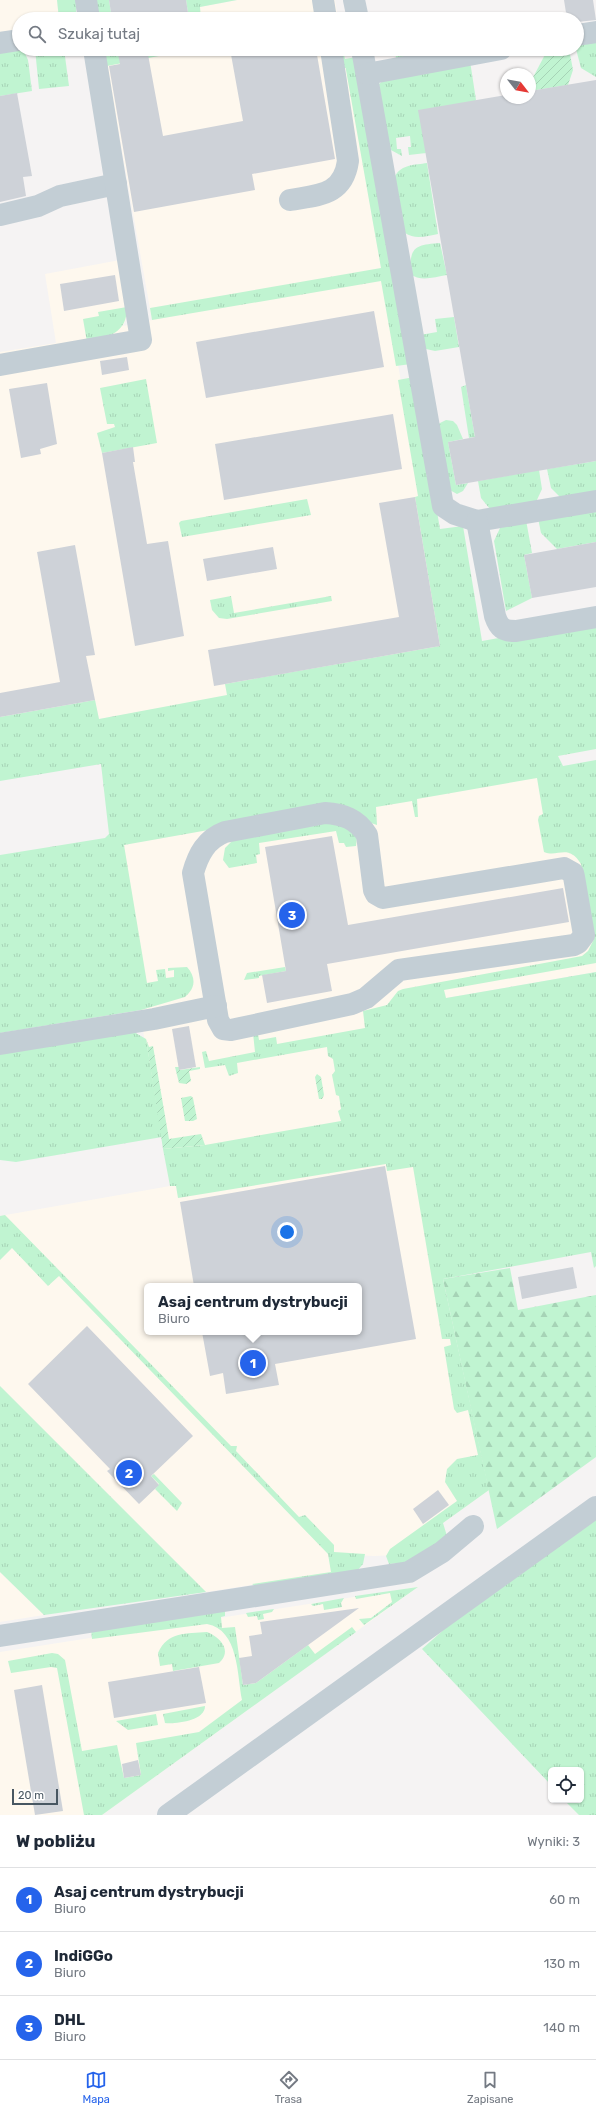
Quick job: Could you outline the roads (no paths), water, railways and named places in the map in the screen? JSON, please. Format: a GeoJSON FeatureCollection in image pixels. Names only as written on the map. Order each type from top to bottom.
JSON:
{"type":"FeatureCollection","features":[{"type":"Feature","properties":{"kind":"lane"},"geometry":{"type":"LineString","coordinates":[[86,0],[88,12]]}},
{"type":"Feature","properties":{"kind":"lane"},"geometry":{"type":"LineString","coordinates":[[323,0],[325,12]]}},
{"type":"Feature","properties":{"kind":"lane"},"geometry":{"type":"LineString","coordinates":[[354,0],[357,12]]}},
{"type":"Feature","properties":{"kind":"lane"},"geometry":{"type":"LineString","coordinates":[[584,34],[596,32]]}},
{"type":"Feature","properties":{"kind":"lane"},"geometry":{"type":"LineString","coordinates":[[0,43],[12,41]]}},
{"type":"Feature","properties":{"kind":"lane"},"geometry":{"type":"LineString","coordinates":[[0,365],[141,340],[95,56]]}},
{"type":"Feature","properties":{"kind":"lane"},"geometry":{"type":"LineString","coordinates":[[290,200],[322,195],[334,189],[346,173],[348,161],[332,56]]}},
{"type":"Feature","properties":{"kind":"lane"},"geometry":{"type":"LineString","coordinates":[[363,56],[443,506],[455,514],[477,521],[596,501]]}},
{"type":"Feature","properties":{"kind":"lane"},"geometry":{"type":"LineString","coordinates":[[367,74],[463,56]]}},
{"type":"Feature","properties":{"kind":"lane"},"geometry":{"type":"LineString","coordinates":[[0,214],[38,206],[60,196],[116,184]]}},
{"type":"Feature","properties":{"kind":"lane"},"geometry":{"type":"LineString","coordinates":[[477,521],[495,616],[498,625],[501,628],[506,631],[516,631],[596,617]]}},
{"type":"Feature","properties":{"kind":"lane"},"geometry":{"type":"LineString","coordinates":[[325,813],[339,814],[350,818],[359,825],[367,835],[374,890],[376,894],[382,898],[564,868],[573,873],[584,935],[578,943],[574,945],[399,970],[366,998],[352,1004],[231,1030],[223,1029],[220,1025],[216,1006],[193,873],[202,850],[211,840],[225,832],[325,813]]}},
{"type":"Feature","properties":{"kind":"lane"},"geometry":{"type":"LineString","coordinates":[[0,1044],[154,1019],[216,1006]]}},
{"type":"Feature","properties":{"kind":"lane"},"geometry":{"type":"LineString","coordinates":[[168,1815],[596,1507]]}},
{"type":"Feature","properties":{"kind":"lane"},"geometry":{"type":"LineString","coordinates":[[0,1636],[409,1572],[436,1556],[473,1526]]}},
{"type":"Feature","properties":{"kind":"place","name":"DHL"},"geometry":{"type":"Point","coordinates":[292,915]}},
{"type":"Feature","properties":{"kind":"place","name":"Asaj centrum dystrybucji"},"geometry":{"type":"Point","coordinates":[253,1363]}},
{"type":"Feature","properties":{"kind":"place","name":"IndiGGo"},"geometry":{"type":"Point","coordinates":[129,1473]}}]}
